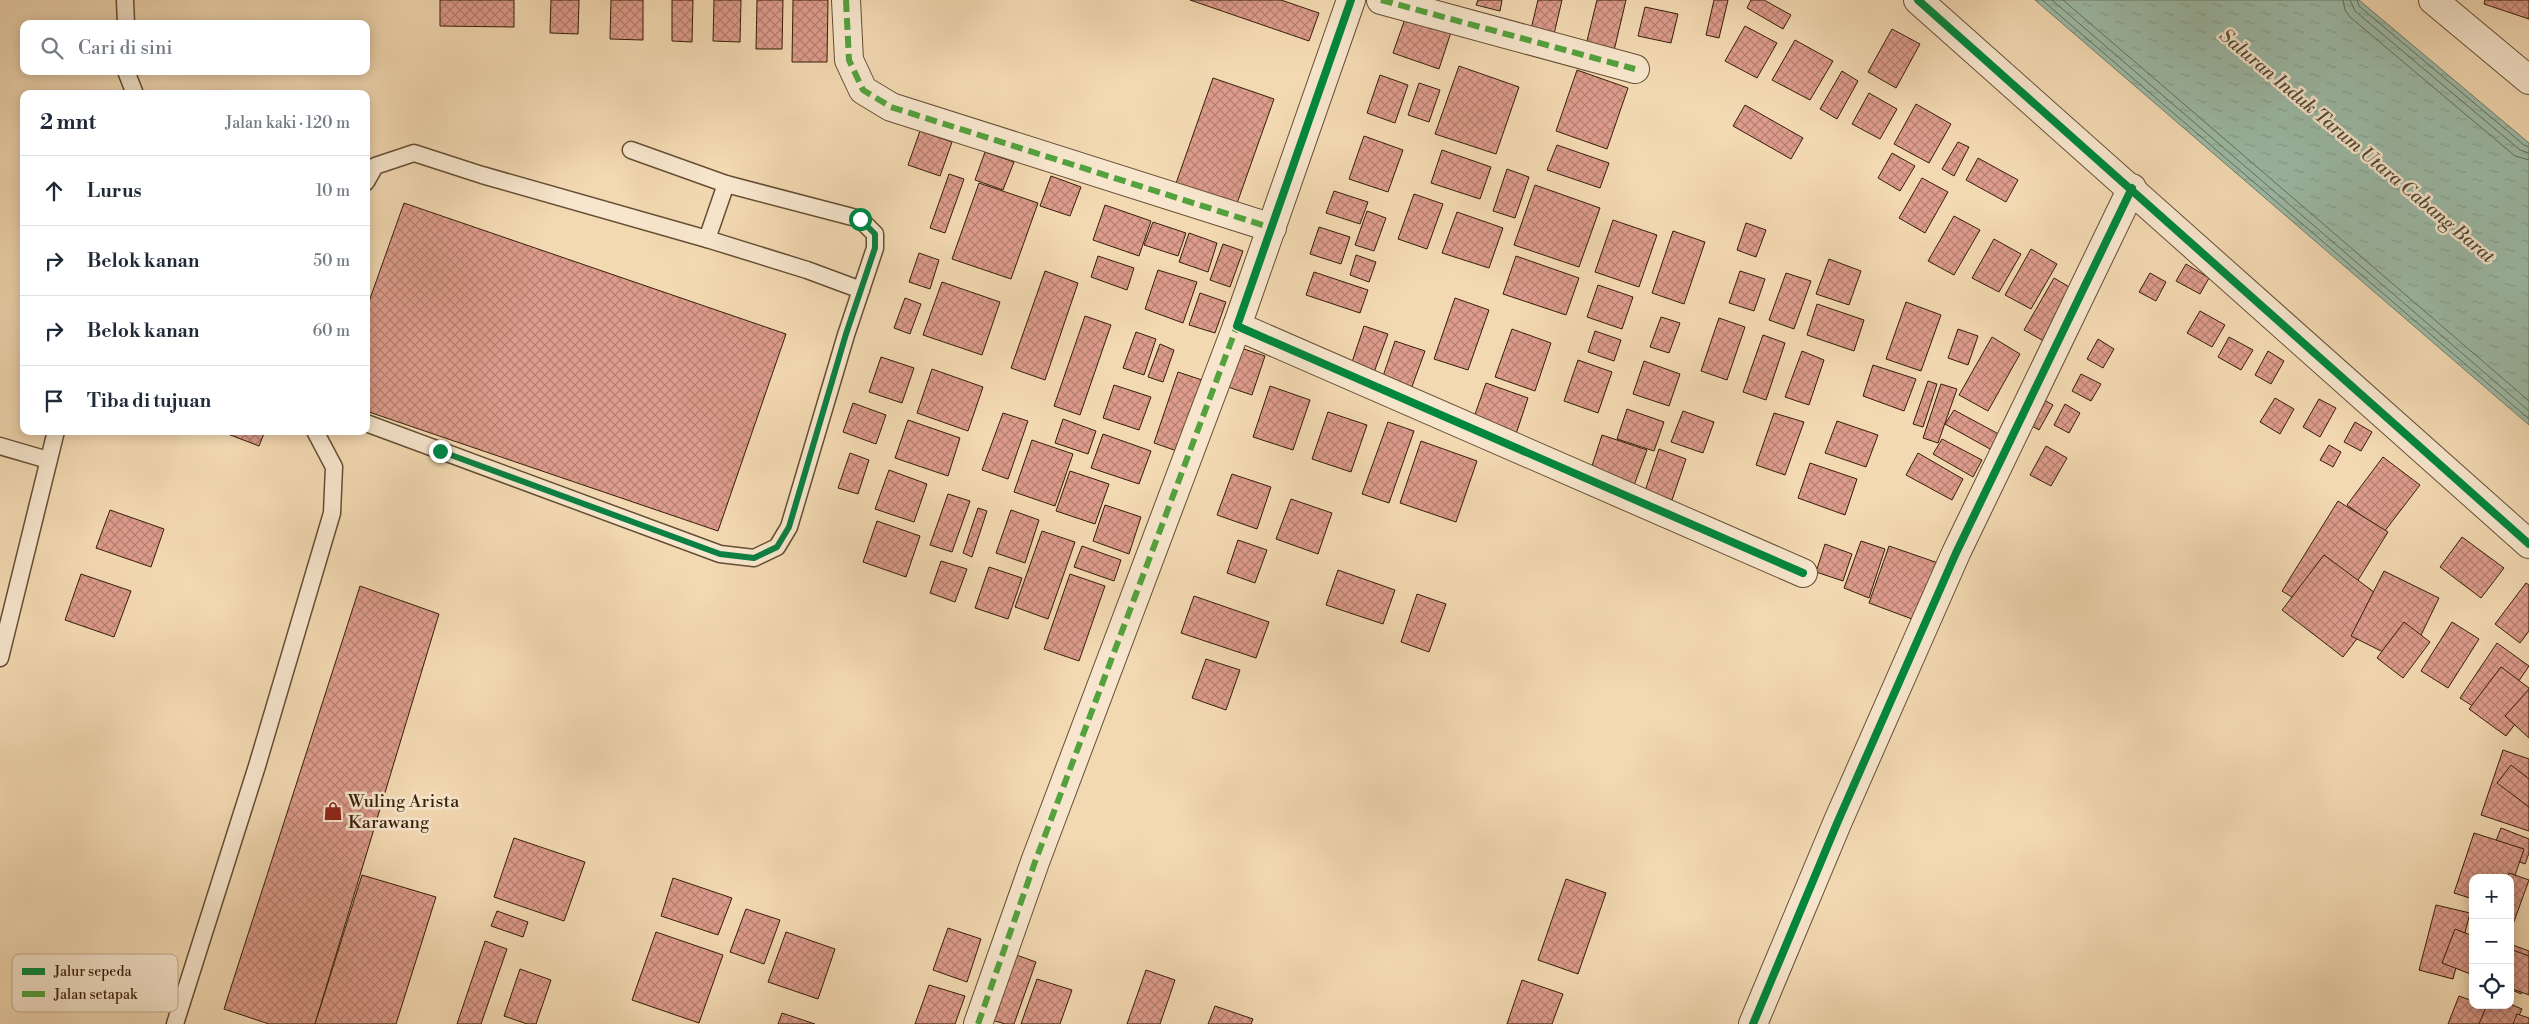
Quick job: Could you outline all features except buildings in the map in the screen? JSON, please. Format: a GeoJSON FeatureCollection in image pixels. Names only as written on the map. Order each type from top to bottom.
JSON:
{"type":"FeatureCollection","features":[{"type":"Feature","properties":{"kind":"street"},"geometry":{"type":"LineString","coordinates":[[846,0],[849,60],[863,90],[891,107],[1272,228]]}},
{"type":"Feature","properties":{"kind":"street"},"geometry":{"type":"LineString","coordinates":[[978,1024],[1038,853],[1237,326],[1351,0]]}},
{"type":"Feature","properties":{"kind":"street"},"geometry":{"type":"LineString","coordinates":[[1381,0],[1635,69]]}},
{"type":"Feature","properties":{"kind":"street"},"geometry":{"type":"LineString","coordinates":[[1918,0],[2132,188],[2529,544]]}},
{"type":"Feature","properties":{"kind":"street"},"geometry":{"type":"LineString","coordinates":[[2433,0],[2529,80]]}},
{"type":"Feature","properties":{"kind":"street"},"geometry":{"type":"LineString","coordinates":[[1753,1024],[1838,821],[1956,553],[2132,188]]}},
{"type":"Feature","properties":{"kind":"street"},"geometry":{"type":"LineString","coordinates":[[1237,326],[1803,573]]}},
{"type":"Feature","properties":{"kind":"lane"},"geometry":{"type":"LineString","coordinates":[[125,0],[126,20]]}},
{"type":"Feature","properties":{"kind":"lane"},"geometry":{"type":"LineString","coordinates":[[127,75],[133,90]]}},
{"type":"Feature","properties":{"kind":"lane"},"geometry":{"type":"LineString","coordinates":[[370,424],[720,554],[754,558],[777,547],[789,527],[860,290],[875,248],[875,234],[860,219],[726,184],[631,150]]}},
{"type":"Feature","properties":{"kind":"lane"},"geometry":{"type":"LineString","coordinates":[[370,175],[375,166],[414,153],[482,175],[707,239],[807,270],[860,290]]}},
{"type":"Feature","properties":{"kind":"lane"},"geometry":{"type":"LineString","coordinates":[[707,239],[726,184]]}},
{"type":"Feature","properties":{"kind":"lane"},"geometry":{"type":"LineString","coordinates":[[0,658],[55,435]]}},
{"type":"Feature","properties":{"kind":"lane"},"geometry":{"type":"LineString","coordinates":[[175,1024],[257,766],[332,513],[334,468],[317,435]]}},
{"type":"Feature","properties":{"kind":"lane"},"geometry":{"type":"LineString","coordinates":[[0,446],[48,460]]}},
{"type":"Feature","properties":{"kind":"water","name":"Saluran Induk Tarum Utara Cabang Barat"},"geometry":{"type":"Polygon","coordinates":[[[2035,0],[2359,0],[2529,143],[2529,425],[2035,0]]]}},
{"type":"Feature","properties":{"kind":"marked path"},"geometry":{"type":"LineString","coordinates":[[846,0],[849,60],[863,90],[891,107],[1272,228]]}},
{"type":"Feature","properties":{"kind":"marked path"},"geometry":{"type":"LineString","coordinates":[[1381,0],[1635,69]]}},
{"type":"Feature","properties":{"kind":"marked path"},"geometry":{"type":"LineString","coordinates":[[978,1024],[1035,862],[1237,326]]}},
{"type":"Feature","properties":{"kind":"cycle path"},"geometry":{"type":"LineString","coordinates":[[1351,0],[1237,326],[1803,573]]}},
{"type":"Feature","properties":{"kind":"cycle path"},"geometry":{"type":"LineString","coordinates":[[1918,0],[2529,544]]}},
{"type":"Feature","properties":{"kind":"cycle path"},"geometry":{"type":"LineString","coordinates":[[1753,1024],[1838,821],[1956,553],[2132,188]]}},
{"type":"Feature","properties":{"kind":"place","name":"Wuling Arista Karawang"},"geometry":{"type":"Point","coordinates":[333,811]}},
{"type":"Feature","properties":{"kind":"route"},"geometry":{"type":"LineString","coordinates":[[440,451],[720,554],[754,558],[777,547],[789,527],[846,334],[875,248],[875,234],[860,219]]}}]}
